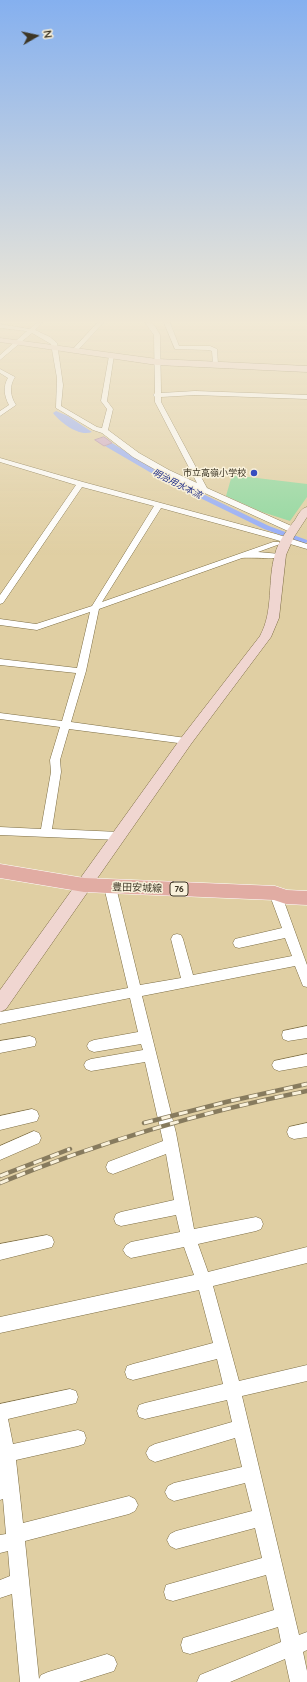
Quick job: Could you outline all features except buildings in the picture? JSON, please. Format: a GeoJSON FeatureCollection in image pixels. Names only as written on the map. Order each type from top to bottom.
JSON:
{"type":"FeatureCollection","features":[{"type":"Feature","properties":{"kind":"main road","name":"豊田安城線"},"geometry":{"type":"LineString","coordinates":[[0,871],[110,887],[275,893],[286,897],[307,898]]}},
{"type":"Feature","properties":{"kind":"main road","name":"豊田安城線"},"geometry":{"type":"LineString","coordinates":[[275,893],[284,888],[307,889]]}},
{"type":"Feature","properties":{"kind":"street"},"geometry":{"type":"LineString","coordinates":[[0,414],[13,405],[9,398]]}},
{"type":"Feature","properties":{"kind":"street"},"geometry":{"type":"LineString","coordinates":[[61,398],[58,407],[95,430],[104,431],[136,455],[166,472],[203,488],[285,540]]}},
{"type":"Feature","properties":{"kind":"street"},"geometry":{"type":"LineString","coordinates":[[104,398],[104,401],[110,408],[108,421],[104,431]]}},
{"type":"Feature","properties":{"kind":"street"},"geometry":{"type":"LineString","coordinates":[[157,398],[203,488]]}},
{"type":"Feature","properties":{"kind":"street"},"geometry":{"type":"LineString","coordinates":[[0,460],[80,484],[307,547]]}},
{"type":"Feature","properties":{"kind":"street"},"geometry":{"type":"LineString","coordinates":[[0,601],[80,484]]}},
{"type":"Feature","properties":{"kind":"street"},"geometry":{"type":"LineString","coordinates":[[46,834],[56,772],[55,760],[81,671],[95,607],[158,506]]}},
{"type":"Feature","properties":{"kind":"street"},"geometry":{"type":"LineString","coordinates":[[0,1004],[186,741],[268,632],[273,620],[285,540],[307,510]]}},
{"type":"Feature","properties":{"kind":"street"},"geometry":{"type":"LineString","coordinates":[[240,556],[252,554],[285,540]]}},
{"type":"Feature","properties":{"kind":"street"},"geometry":{"type":"LineString","coordinates":[[0,622],[36,627],[161,585],[285,540]]}},
{"type":"Feature","properties":{"kind":"street"},"geometry":{"type":"LineString","coordinates":[[0,662],[81,671]]}},
{"type":"Feature","properties":{"kind":"street"},"geometry":{"type":"LineString","coordinates":[[0,716],[186,741]]}},
{"type":"Feature","properties":{"kind":"street"},"geometry":{"type":"LineString","coordinates":[[0,831],[119,836]]}},
{"type":"Feature","properties":{"kind":"street"},"geometry":{"type":"LineString","coordinates":[[110,887],[171,1145],[188,1238],[204,1281],[223,1349],[284,1616],[299,1644],[300,1682]]}},
{"type":"Feature","properties":{"kind":"street"},"geometry":{"type":"LineString","coordinates":[[275,893],[306,978]]}},
{"type":"Feature","properties":{"kind":"street"},"geometry":{"type":"LineString","coordinates":[[239,942],[288,932]]}},
{"type":"Feature","properties":{"kind":"street"},"geometry":{"type":"LineString","coordinates":[[177,939],[188,981]]}},
{"type":"Feature","properties":{"kind":"street"},"geometry":{"type":"LineString","coordinates":[[0,1018],[299,960]]}},
{"type":"Feature","properties":{"kind":"street"},"geometry":{"type":"LineString","coordinates":[[288,1035],[307,1032]]}},
{"type":"Feature","properties":{"kind":"street"},"geometry":{"type":"LineString","coordinates":[[94,1046],[146,1037]]}},
{"type":"Feature","properties":{"kind":"street"},"geometry":{"type":"LineString","coordinates":[[0,1047],[30,1042]]}},
{"type":"Feature","properties":{"kind":"street"},"geometry":{"type":"LineString","coordinates":[[91,1065],[150,1055]]}},
{"type":"Feature","properties":{"kind":"street"},"geometry":{"type":"LineString","coordinates":[[280,1065],[307,1060]]}},
{"type":"Feature","properties":{"kind":"street"},"geometry":{"type":"LineString","coordinates":[[0,1123],[32,1116]]}},
{"type":"Feature","properties":{"kind":"street"},"geometry":{"type":"LineString","coordinates":[[0,1153],[34,1138]]}},
{"type":"Feature","properties":{"kind":"street"},"geometry":{"type":"LineString","coordinates":[[113,1167],[171,1145]]}},
{"type":"Feature","properties":{"kind":"street"},"geometry":{"type":"LineString","coordinates":[[121,1219],[182,1206]]}},
{"type":"Feature","properties":{"kind":"street"},"geometry":{"type":"LineString","coordinates":[[131,1250],[256,1224]]}},
{"type":"Feature","properties":{"kind":"street"},"geometry":{"type":"LineString","coordinates":[[0,1252],[46,1242]]}},
{"type":"Feature","properties":{"kind":"street"},"geometry":{"type":"LineString","coordinates":[[0,1325],[204,1281],[307,1255]]}},
{"type":"Feature","properties":{"kind":"street"},"geometry":{"type":"LineString","coordinates":[[133,1372],[223,1349]]}},
{"type":"Feature","properties":{"kind":"street"},"geometry":{"type":"LineString","coordinates":[[145,1411],[307,1372]]}},
{"type":"Feature","properties":{"kind":"street"},"geometry":{"type":"LineString","coordinates":[[0,1412],[70,1397]]}},
{"type":"Feature","properties":{"kind":"street"},"geometry":{"type":"LineString","coordinates":[[0,1419],[7,1454],[5,1490],[10,1539],[20,1582],[30,1682]]}},
{"type":"Feature","properties":{"kind":"street"},"geometry":{"type":"LineString","coordinates":[[155,1453],[241,1428]]}},
{"type":"Feature","properties":{"kind":"street"},"geometry":{"type":"LineString","coordinates":[[7,1454],[78,1438]]}},
{"type":"Feature","properties":{"kind":"street"},"geometry":{"type":"LineString","coordinates":[[174,1492],[251,1473]]}},
{"type":"Feature","properties":{"kind":"street"},"geometry":{"type":"LineString","coordinates":[[10,1539],[129,1504]]}},
{"type":"Feature","properties":{"kind":"street"},"geometry":{"type":"LineString","coordinates":[[176,1540],[262,1517]]}},
{"type":"Feature","properties":{"kind":"street"},"geometry":{"type":"LineString","coordinates":[[173,1592],[272,1564]]}},
{"type":"Feature","properties":{"kind":"street"},"geometry":{"type":"LineString","coordinates":[[0,1589],[20,1582]]}},
{"type":"Feature","properties":{"kind":"street"},"geometry":{"type":"LineString","coordinates":[[190,1645],[284,1616]]}},
{"type":"Feature","properties":{"kind":"street"},"geometry":{"type":"LineString","coordinates":[[207,1682],[299,1644]]}},
{"type":"Feature","properties":{"kind":"street"},"geometry":{"type":"LineString","coordinates":[[48,1682],[107,1664]]}},
{"type":"Feature","properties":{"kind":"green space"},"geometry":{"type":"Polygon","coordinates":[[[232,475],[307,484],[307,497],[290,521],[262,512],[226,496],[232,475]]]}},
{"type":"Feature","properties":{"kind":"water"},"geometry":{"type":"Polygon","coordinates":[[[56,411],[68,416],[92,432],[82,433],[76,431],[61,421],[53,413],[56,411]]]}},
{"type":"Feature","properties":{"kind":"water","name":"明治用水本流"},"geometry":{"type":"Polygon","coordinates":[[[112,443],[174,480],[269,526],[307,540],[307,542],[305,544],[264,529],[165,481],[105,446],[112,443]]]}},
{"type":"Feature","properties":{"kind":"railway"},"geometry":{"type":"LineString","coordinates":[[144,1123],[226,1102],[307,1084]]}},
{"type":"Feature","properties":{"kind":"railway"},"geometry":{"type":"LineString","coordinates":[[0,1183],[113,1141],[228,1108],[307,1091]]}},
{"type":"Feature","properties":{"kind":"railway"},"geometry":{"type":"LineString","coordinates":[[0,1176],[70,1149]]}},
{"type":"Feature","properties":{"kind":"place","name":"市立高嶺小学校"},"geometry":{"type":"Point","coordinates":[254,473]}}]}
